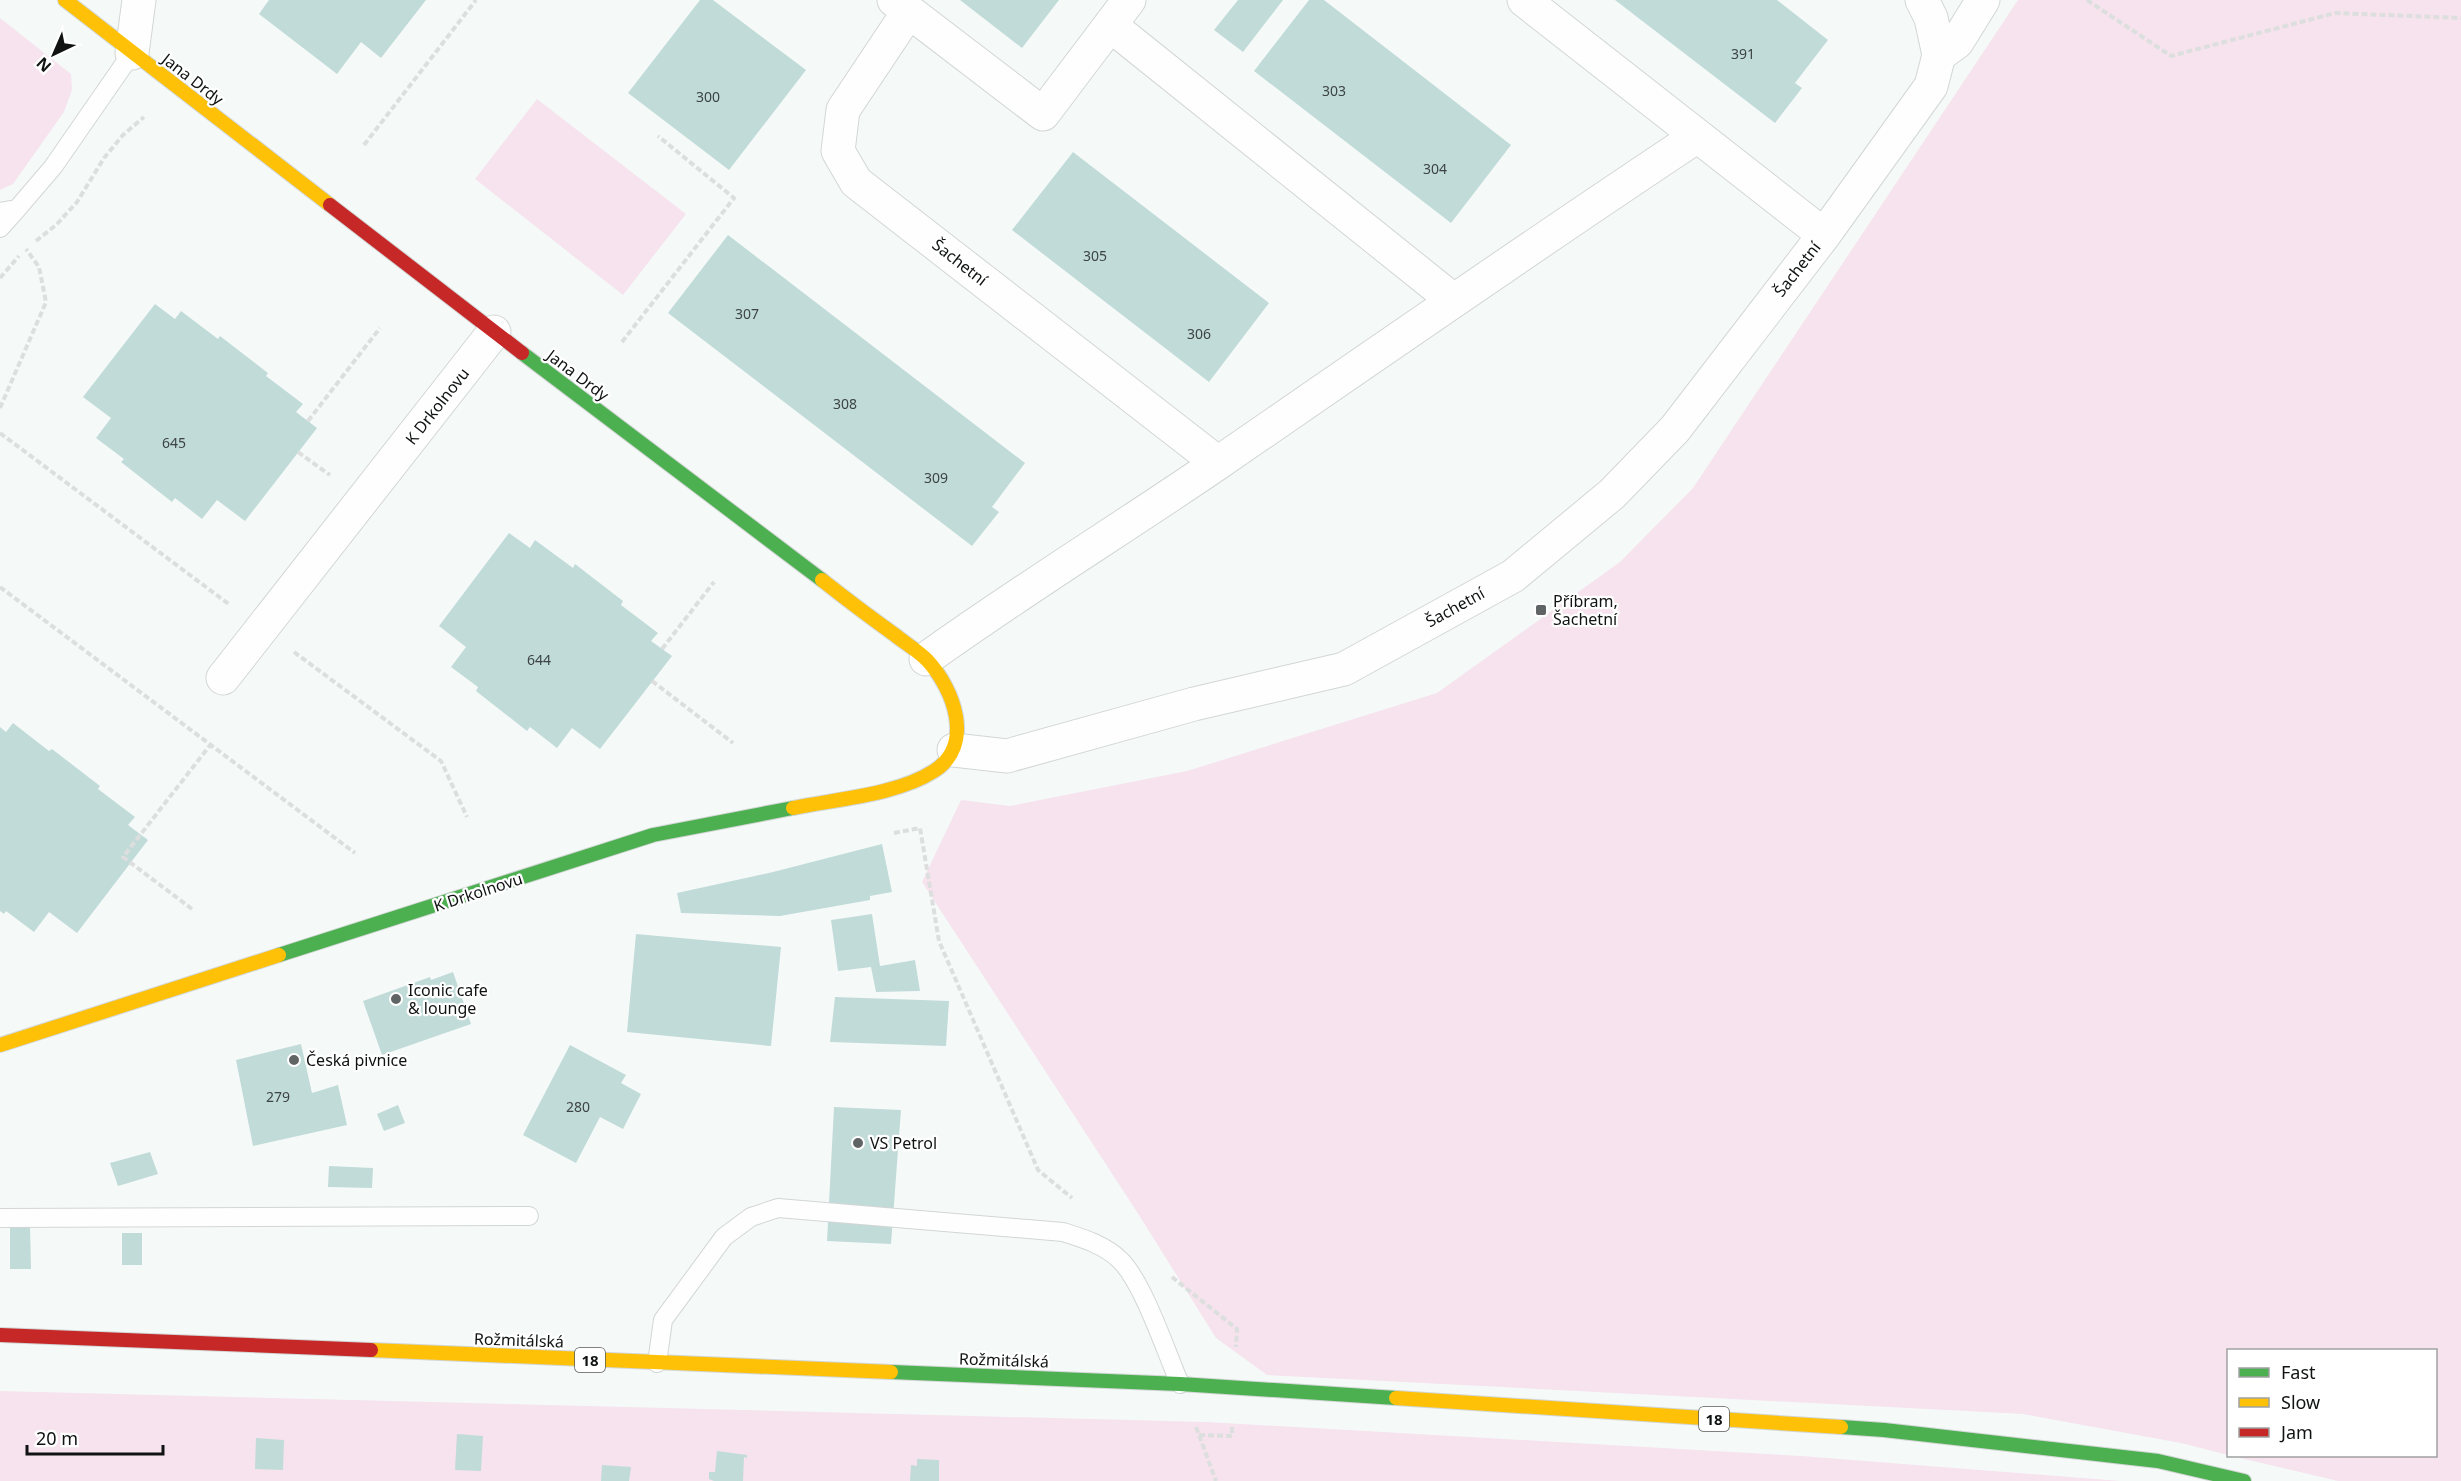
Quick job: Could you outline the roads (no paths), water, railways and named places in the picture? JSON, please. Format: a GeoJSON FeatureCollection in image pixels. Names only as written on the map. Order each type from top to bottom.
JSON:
{"type":"FeatureCollection","features":[{"type":"Feature","properties":{"kind":"main road","name":"Jana Drdy"},"geometry":{"type":"LineString","coordinates":[[65,0],[494,332],[926,659],[940,675],[950,694],[957,717],[958,736],[954,750]]}},
{"type":"Feature","properties":{"kind":"main road","name":"K Drkolnovu"},"geometry":{"type":"LineString","coordinates":[[0,1045],[653,835],[883,790],[914,781],[937,769],[954,750]]}},
{"type":"Feature","properties":{"kind":"main road","name":"Rožmitálská"},"geometry":{"type":"LineString","coordinates":[[0,1335],[1180,1384]]}},
{"type":"Feature","properties":{"kind":"main road","name":"18"},"geometry":{"type":"LineString","coordinates":[[1180,1384],[1884,1430],[2158,1461],[2244,1481]]}},
{"type":"Feature","properties":{"kind":"street"},"geometry":{"type":"LineString","coordinates":[[132,53],[139,0]]}},
{"type":"Feature","properties":{"kind":"street","name":"Šachetní"},"geometry":{"type":"LineString","coordinates":[[1524,0],[1824,235]]}},
{"type":"Feature","properties":{"kind":"street"},"geometry":{"type":"LineString","coordinates":[[1922,0],[1932,18],[1939,55],[1957,42],[1983,0]]}},
{"type":"Feature","properties":{"kind":"street"},"geometry":{"type":"LineString","coordinates":[[902,6],[1043,114],[1119,13],[1453,300]]}},
{"type":"Feature","properties":{"kind":"street","name":"Šachetní"},"geometry":{"type":"LineString","coordinates":[[902,6],[843,110],[838,152],[856,182],[1218,463]]}},
{"type":"Feature","properties":{"kind":"street","name":"Šachetní"},"geometry":{"type":"LineString","coordinates":[[954,750],[1008,756],[1194,704],[1344,669],[1513,576],[1612,494],[1675,429],[1824,235],[1931,86],[1939,55]]}},
{"type":"Feature","properties":{"kind":"street"},"geometry":{"type":"LineString","coordinates":[[926,659],[993,611],[1218,463],[1453,300],[1696,137]]}},
{"type":"Feature","properties":{"kind":"street","name":"K Drkolnovu"},"geometry":{"type":"LineString","coordinates":[[223,678],[494,332]]}},
{"type":"Feature","properties":{"kind":"lane"},"geometry":{"type":"LineString","coordinates":[[0,228],[9,210],[53,167],[132,53]]}},
{"type":"Feature","properties":{"kind":"lane"},"geometry":{"type":"LineString","coordinates":[[657,1363],[663,1320],[724,1237],[751,1217],[778,1208],[1063,1232],[1087,1240],[1120,1260],[1138,1284],[1180,1384]]}},
{"type":"Feature","properties":{"kind":"lane"},"geometry":{"type":"LineString","coordinates":[[0,1218],[529,1216]]}},
{"type":"Feature","properties":{"kind":"place","name":"Příbram, Šachetní"},"geometry":{"type":"Point","coordinates":[1541,610]}},
{"type":"Feature","properties":{"kind":"place","name":"Iconic cafe & lounge"},"geometry":{"type":"Point","coordinates":[396,999]}},
{"type":"Feature","properties":{"kind":"place","name":"Česká pivnice"},"geometry":{"type":"Point","coordinates":[294,1060]}},
{"type":"Feature","properties":{"kind":"place","name":"VS Petrol"},"geometry":{"type":"Point","coordinates":[858,1143]}}]}
